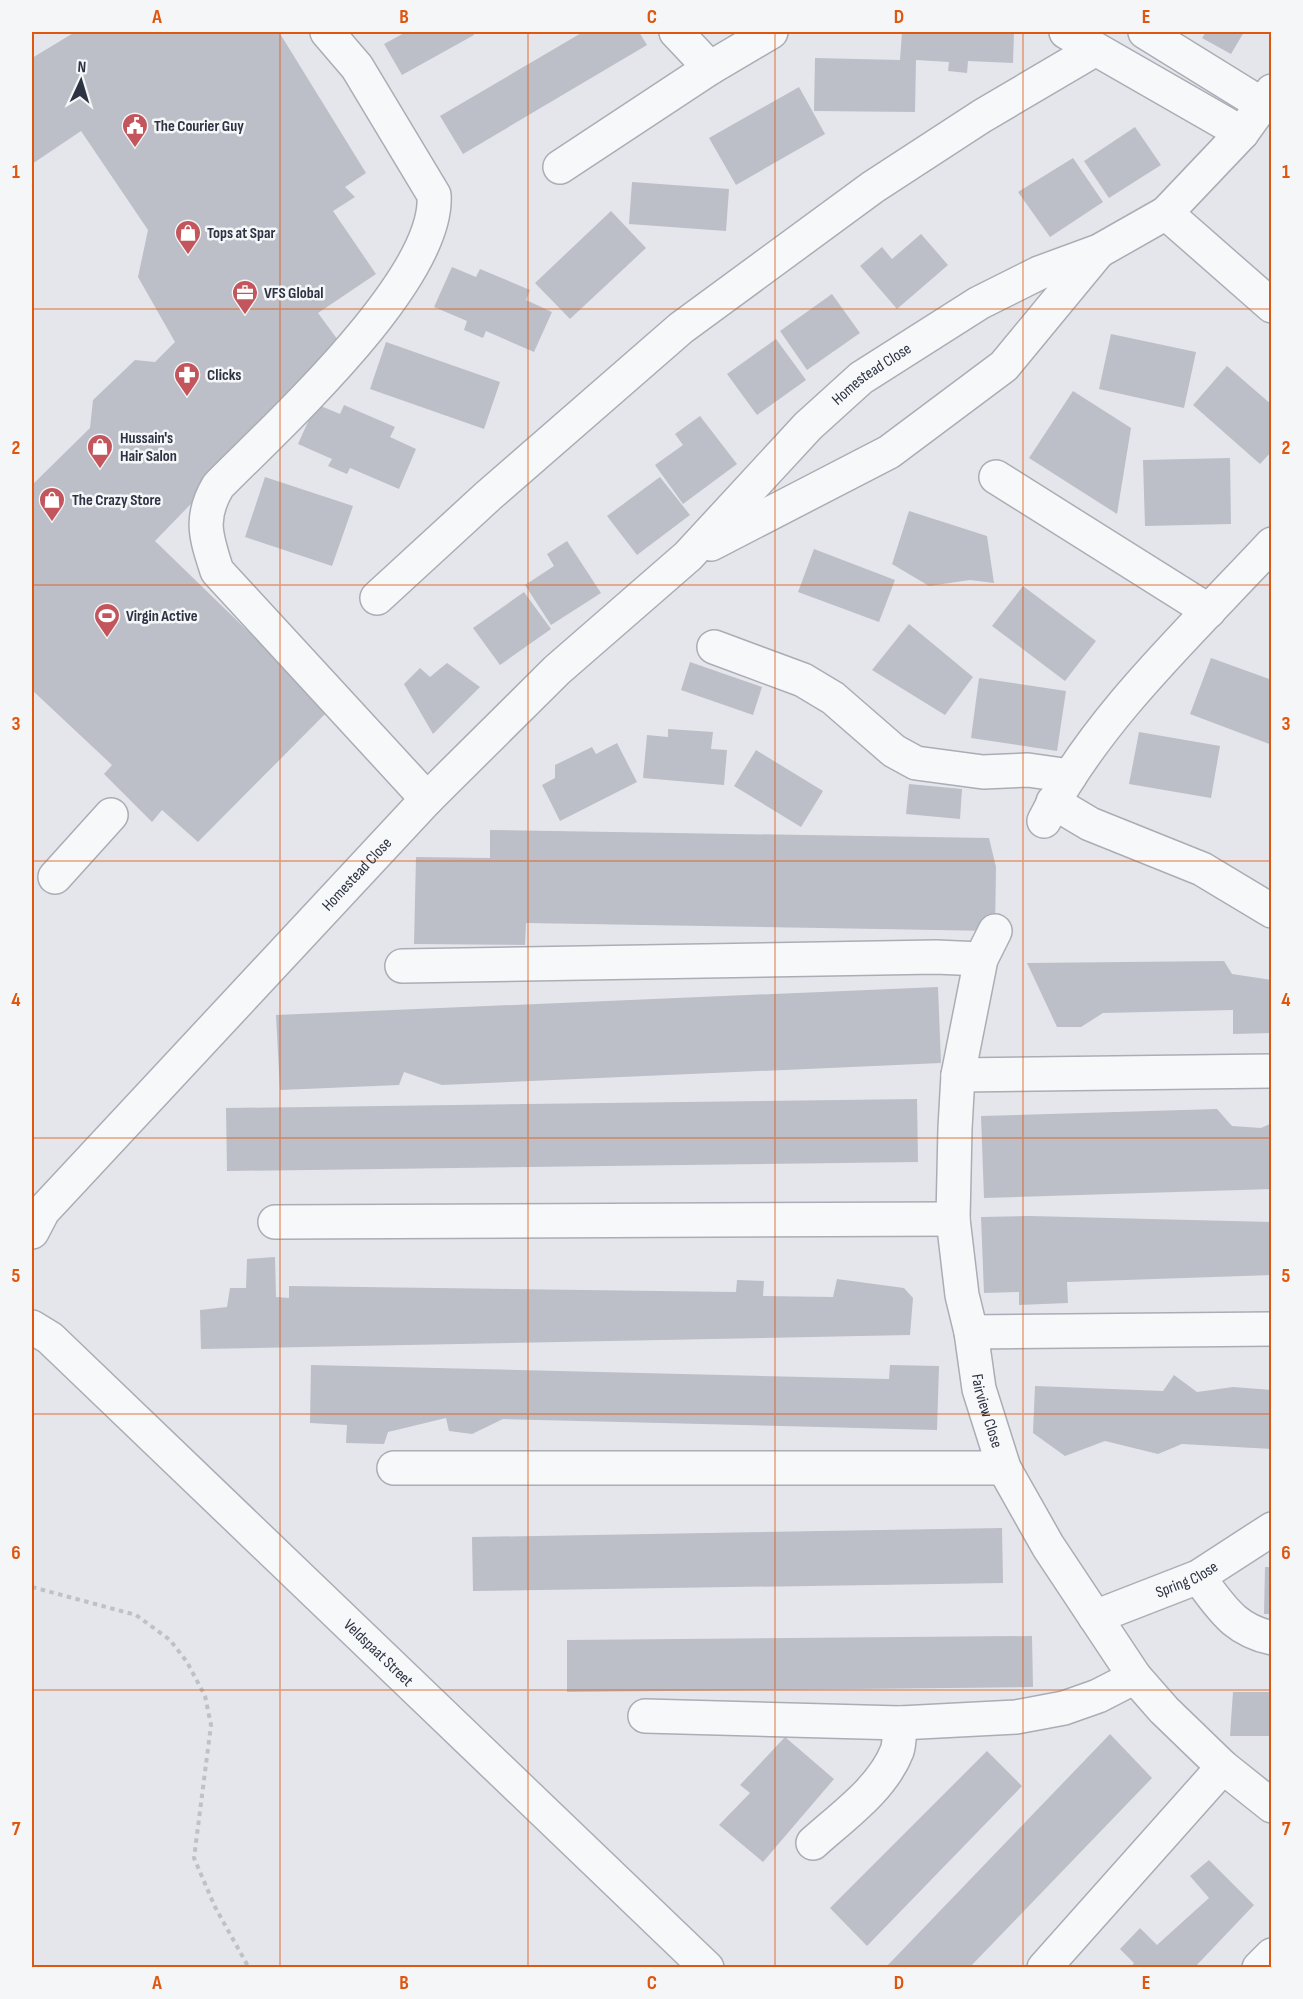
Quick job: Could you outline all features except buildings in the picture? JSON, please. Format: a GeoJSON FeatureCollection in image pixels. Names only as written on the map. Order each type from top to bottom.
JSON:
{"type":"FeatureCollection","features":[{"type":"Feature","properties":{"kind":"street"},"geometry":{"type":"LineString","coordinates":[[327,32],[357,67],[434,195],[435,213],[417,256],[391,298],[354,347],[218,486],[208,503],[205,524],[217,571],[427,799]]}},
{"type":"Feature","properties":{"kind":"street"},"geometry":{"type":"LineString","coordinates":[[676,32],[710,68]]}},
{"type":"Feature","properties":{"kind":"street"},"geometry":{"type":"LineString","coordinates":[[560,166],[710,68],[771,32]]}},
{"type":"Feature","properties":{"kind":"street"},"geometry":{"type":"LineString","coordinates":[[1066,32],[1242,134]]}},
{"type":"Feature","properties":{"kind":"street"},"geometry":{"type":"LineString","coordinates":[[1145,32],[1268,98]]}},
{"type":"Feature","properties":{"kind":"street"},"geometry":{"type":"LineString","coordinates":[[377,598],[488,496],[681,328],[873,187],[982,116],[1094,50]]}},
{"type":"Feature","properties":{"kind":"street","name":"Homestead Close"},"geometry":{"type":"LineString","coordinates":[[35,1219],[427,799],[556,670],[688,556],[808,426],[861,378],[979,303],[1039,273],[1099,251],[1166,213],[1242,134],[1268,98]]}},
{"type":"Feature","properties":{"kind":"street"},"geometry":{"type":"LineString","coordinates":[[1166,213],[1272,306]]}},
{"type":"Feature","properties":{"kind":"street","name":"Homestead Close"},"geometry":{"type":"LineString","coordinates":[[688,556],[889,452],[1004,366],[1099,251]]}},
{"type":"Feature","properties":{"kind":"street"},"geometry":{"type":"LineString","coordinates":[[996,477],[1209,611]]}},
{"type":"Feature","properties":{"kind":"street"},"geometry":{"type":"LineString","coordinates":[[1056,800],[1105,726],[1272,544]]}},
{"type":"Feature","properties":{"kind":"street"},"geometry":{"type":"LineString","coordinates":[[714,647],[803,680],[833,698],[894,751],[916,762],[983,772],[1029,770],[1056,800],[1090,824],[1202,869],[1272,911]]}},
{"type":"Feature","properties":{"kind":"street"},"geometry":{"type":"LineString","coordinates":[[55,877],[111,815]]}},
{"type":"Feature","properties":{"kind":"street","name":"Fairview Close"},"geometry":{"type":"LineString","coordinates":[[996,931],[981,960],[958,1075],[953,1219],[962,1295],[971,1332],[979,1389],[1004,1468],[1048,1546],[1135,1677],[1164,1710],[1270,1808]]}},
{"type":"Feature","properties":{"kind":"street"},"geometry":{"type":"LineString","coordinates":[[402,966],[936,957],[981,960]]}},
{"type":"Feature","properties":{"kind":"street"},"geometry":{"type":"LineString","coordinates":[[958,1075],[1272,1071]]}},
{"type":"Feature","properties":{"kind":"street"},"geometry":{"type":"LineString","coordinates":[[275,1222],[953,1219]]}},
{"type":"Feature","properties":{"kind":"street","name":"Veldspaat Street"},"geometry":{"type":"LineString","coordinates":[[32,1308],[41,1333],[707,1968]]}},
{"type":"Feature","properties":{"kind":"street"},"geometry":{"type":"LineString","coordinates":[[971,1332],[1272,1329]]}},
{"type":"Feature","properties":{"kind":"street"},"geometry":{"type":"LineString","coordinates":[[394,1468],[1004,1468]]}},
{"type":"Feature","properties":{"kind":"street","name":"Spring Close"},"geometry":{"type":"LineString","coordinates":[[1095,1617],[1198,1577],[1272,1529]]}},
{"type":"Feature","properties":{"kind":"street"},"geometry":{"type":"LineString","coordinates":[[1198,1577],[1238,1625],[1250,1633],[1272,1638]]}},
{"type":"Feature","properties":{"kind":"street"},"geometry":{"type":"LineString","coordinates":[[645,1716],[900,1723],[1016,1717],[1064,1708],[1098,1696],[1135,1677]]}},
{"type":"Feature","properties":{"kind":"street"},"geometry":{"type":"LineString","coordinates":[[813,1843],[869,1793],[888,1769],[898,1748],[900,1723]]}},
{"type":"Feature","properties":{"kind":"street"},"geometry":{"type":"LineString","coordinates":[[1044,1968],[1224,1767]]}},
{"type":"Feature","properties":{"kind":"street"},"geometry":{"type":"LineString","coordinates":[[1259,1968],[1272,1955]]}},
{"type":"Feature","properties":{"kind":"path"},"geometry":{"type":"LineString","coordinates":[[32,1587],[136,1615],[170,1640],[187,1662],[205,1696],[212,1725],[194,1858],[215,1907],[249,1968]]}},
{"type":"Feature","properties":{"kind":"place","name":"The Courier Guy"},"geometry":{"type":"Point","coordinates":[135,149]}},
{"type":"Feature","properties":{"kind":"place","name":"Tops at Spar"},"geometry":{"type":"Point","coordinates":[188,256]}},
{"type":"Feature","properties":{"kind":"place","name":"VFS Global"},"geometry":{"type":"Point","coordinates":[245,316]}},
{"type":"Feature","properties":{"kind":"place","name":"Clicks"},"geometry":{"type":"Point","coordinates":[187,398]}},
{"type":"Feature","properties":{"kind":"place","name":"Hussain's Hair Salon"},"geometry":{"type":"Point","coordinates":[100,470]}},
{"type":"Feature","properties":{"kind":"place","name":"The Crazy Store"},"geometry":{"type":"Point","coordinates":[52,523]}},
{"type":"Feature","properties":{"kind":"place","name":"Virgin Active"},"geometry":{"type":"Point","coordinates":[107,639]}}]}
